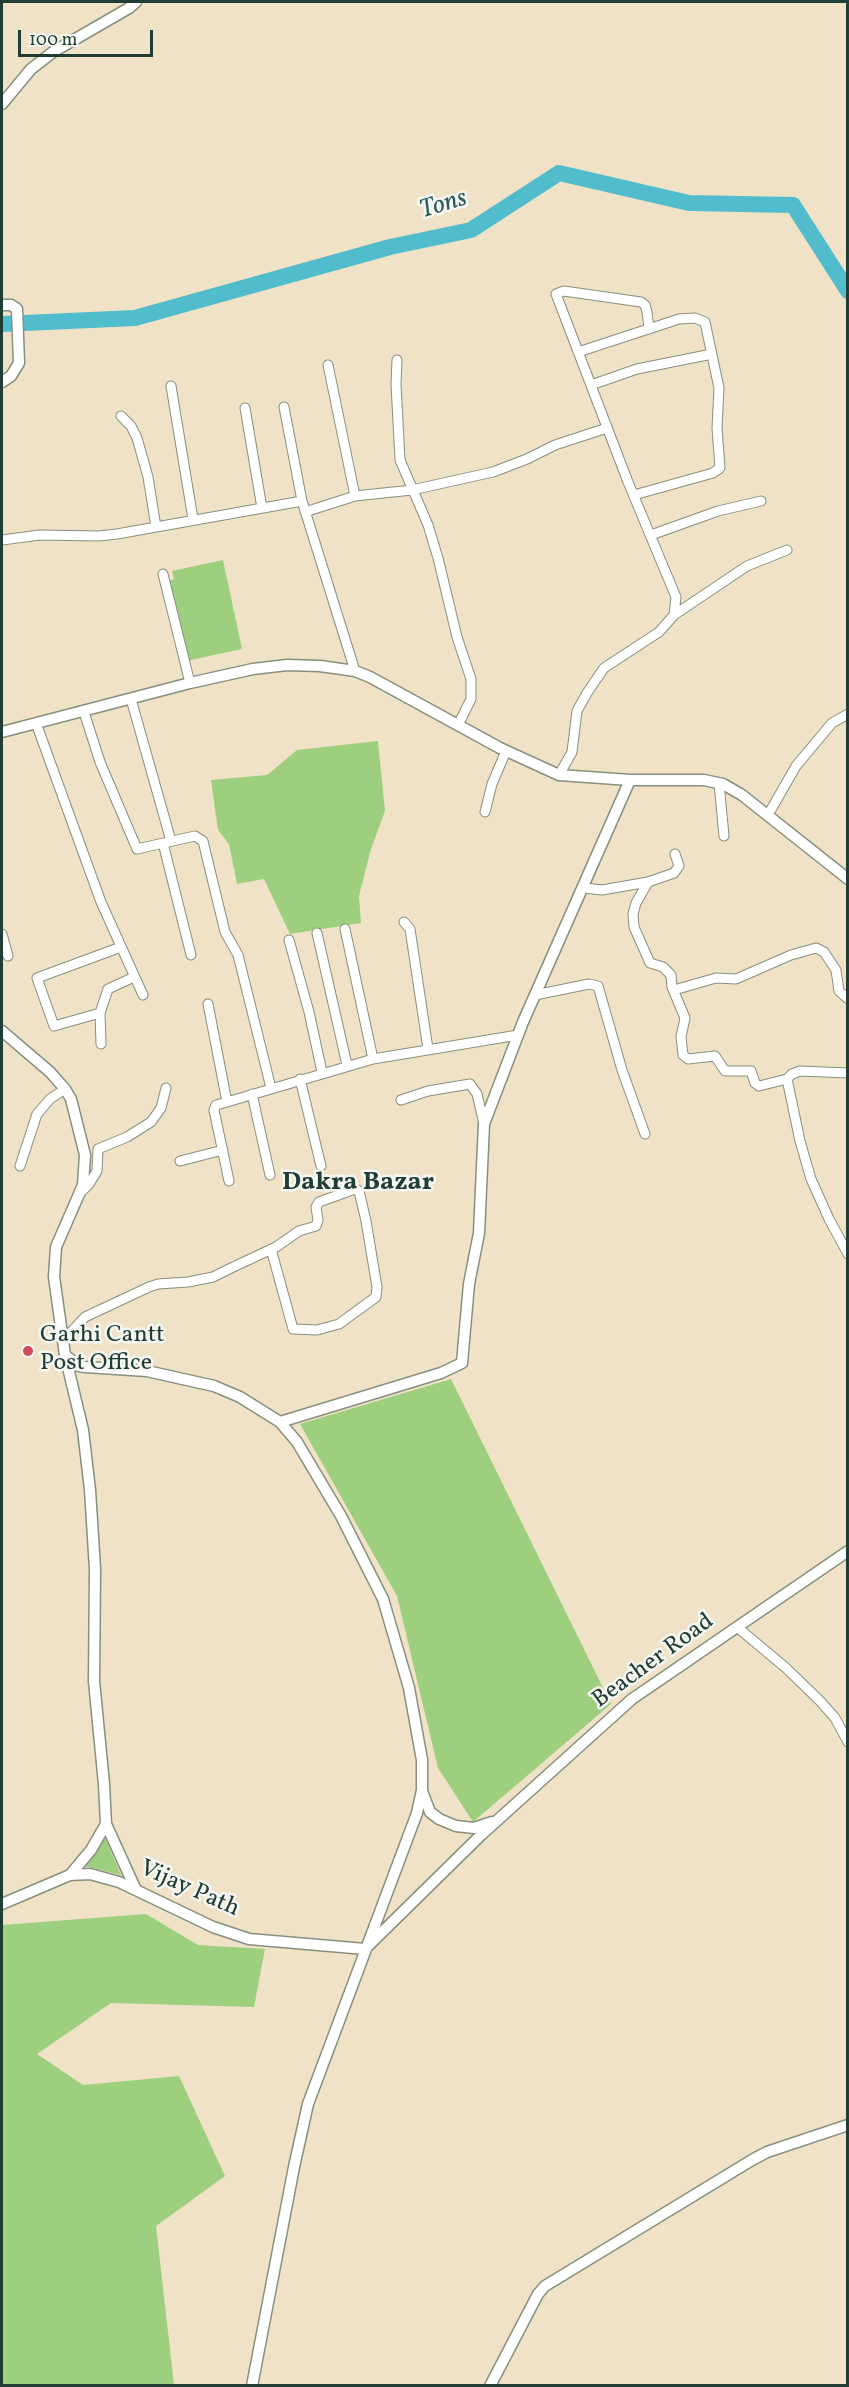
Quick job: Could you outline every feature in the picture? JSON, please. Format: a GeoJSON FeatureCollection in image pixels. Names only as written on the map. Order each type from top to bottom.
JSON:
{"type":"FeatureCollection","features":[{"type":"Feature","properties":{"kind":"street"},"geometry":{"type":"LineString","coordinates":[[2,104],[30,69],[53,52],[136,2]]}},
{"type":"Feature","properties":{"kind":"street"},"geometry":{"type":"LineString","coordinates":[[649,330],[647,312],[645,305],[641,302],[558,292],[557,299],[607,428],[675,590],[674,615]]}},
{"type":"Feature","properties":{"kind":"street"},"geometry":{"type":"LineString","coordinates":[[2,305],[15,307],[18,313],[20,363],[11,376],[2,382]]}},
{"type":"Feature","properties":{"kind":"street"},"geometry":{"type":"LineString","coordinates":[[578,352],[688,318],[705,322],[720,388],[717,428],[720,468],[713,473],[634,495]]}},
{"type":"Feature","properties":{"kind":"street"},"geometry":{"type":"LineString","coordinates":[[591,385],[637,369],[712,354]]}},
{"type":"Feature","properties":{"kind":"street"},"geometry":{"type":"LineString","coordinates":[[397,360],[400,460],[431,536],[457,637],[471,679],[471,699],[458,725]]}},
{"type":"Feature","properties":{"kind":"street"},"geometry":{"type":"LineString","coordinates":[[328,365],[355,496]]}},
{"type":"Feature","properties":{"kind":"street"},"geometry":{"type":"LineString","coordinates":[[171,386],[193,519]]}},
{"type":"Feature","properties":{"kind":"street"},"geometry":{"type":"LineString","coordinates":[[284,407],[302,501],[355,672]]}},
{"type":"Feature","properties":{"kind":"street"},"geometry":{"type":"LineString","coordinates":[[245,408],[262,508]]}},
{"type":"Feature","properties":{"kind":"street"},"geometry":{"type":"LineString","coordinates":[[121,416],[131,426],[137,438],[148,477],[156,527]]}},
{"type":"Feature","properties":{"kind":"street"},"geometry":{"type":"LineString","coordinates":[[305,512],[355,496],[412,490],[493,472],[555,445],[607,428]]}},
{"type":"Feature","properties":{"kind":"street"},"geometry":{"type":"LineString","coordinates":[[2,540],[40,535],[99,536],[302,501]]}},
{"type":"Feature","properties":{"kind":"street"},"geometry":{"type":"LineString","coordinates":[[651,535],[718,511],[761,501]]}},
{"type":"Feature","properties":{"kind":"street"},"geometry":{"type":"LineString","coordinates":[[559,775],[572,752],[577,711],[604,668],[652,638],[674,615],[747,566],[787,550]]}},
{"type":"Feature","properties":{"kind":"street"},"geometry":{"type":"LineString","coordinates":[[163,574],[190,683]]}},
{"type":"Feature","properties":{"kind":"street"},"geometry":{"type":"LineString","coordinates":[[2,732],[253,669],[287,665],[320,666],[355,672],[370,677],[506,750],[559,775],[630,780],[704,780],[719,783],[742,795],[848,879]]}},
{"type":"Feature","properties":{"kind":"street"},"geometry":{"type":"LineString","coordinates":[[131,699],[167,842],[191,955]]}},
{"type":"Feature","properties":{"kind":"street"},"geometry":{"type":"LineString","coordinates":[[84,712],[100,762],[137,849],[195,836],[199,837],[205,845],[225,932],[238,955],[271,1088]]}},
{"type":"Feature","properties":{"kind":"street"},"geometry":{"type":"LineString","coordinates":[[768,815],[796,766],[832,723],[848,714]]}},
{"type":"Feature","properties":{"kind":"street"},"geometry":{"type":"LineString","coordinates":[[36,723],[101,902],[142,995]]}},
{"type":"Feature","properties":{"kind":"street"},"geometry":{"type":"LineString","coordinates":[[485,812],[492,784],[506,750]]}},
{"type":"Feature","properties":{"kind":"street"},"geometry":{"type":"LineString","coordinates":[[484,1124],[518,1035],[630,780]]}},
{"type":"Feature","properties":{"kind":"street"},"geometry":{"type":"LineString","coordinates":[[719,783],[724,836]]}},
{"type":"Feature","properties":{"kind":"street"},"geometry":{"type":"LineString","coordinates":[[584,888],[602,890],[648,882],[677,872],[679,866],[675,854]]}},
{"type":"Feature","properties":{"kind":"street"},"geometry":{"type":"LineString","coordinates":[[648,882],[636,903],[633,914],[634,927],[650,963],[668,970],[685,1018],[681,1037],[685,1057],[693,1059],[715,1056],[725,1071],[751,1071],[755,1083],[759,1086],[787,1079],[800,1071],[848,1073]]}},
{"type":"Feature","properties":{"kind":"street"},"geometry":{"type":"LineString","coordinates":[[404,922],[410,928],[428,1049]]}},
{"type":"Feature","properties":{"kind":"street"},"geometry":{"type":"LineString","coordinates":[[345,929],[374,1059]]}},
{"type":"Feature","properties":{"kind":"street"},"geometry":{"type":"LineString","coordinates":[[317,933],[346,1065]]}},
{"type":"Feature","properties":{"kind":"street"},"geometry":{"type":"LineString","coordinates":[[2,934],[8,956]]}},
{"type":"Feature","properties":{"kind":"street"},"geometry":{"type":"LineString","coordinates":[[289,940],[309,1012],[322,1072]]}},
{"type":"Feature","properties":{"kind":"street"},"geometry":{"type":"LineString","coordinates":[[100,1013],[54,1026],[37,978],[121,946]]}},
{"type":"Feature","properties":{"kind":"street"},"geometry":{"type":"LineString","coordinates":[[674,990],[716,978],[736,979],[791,955],[816,948],[824,952],[836,970],[839,991],[848,999]]}},
{"type":"Feature","properties":{"kind":"street"},"geometry":{"type":"LineString","coordinates":[[101,1044],[100,1013],[108,989],[134,977]]}},
{"type":"Feature","properties":{"kind":"street"},"geometry":{"type":"LineString","coordinates":[[535,995],[589,984],[598,986],[622,1070],[645,1134]]}},
{"type":"Feature","properties":{"kind":"street"},"geometry":{"type":"LineString","coordinates":[[208,1004],[226,1102]]}},
{"type":"Feature","properties":{"kind":"street"},"geometry":{"type":"LineString","coordinates":[[2,1031],[50,1072],[65,1089],[71,1099],[85,1155],[83,1185],[56,1247],[54,1277],[65,1355],[83,1430],[90,1490],[95,1569],[94,1681],[106,1824],[136,1890]]}},
{"type":"Feature","properties":{"kind":"street"},"geometry":{"type":"LineString","coordinates":[[229,1181],[214,1110],[216,1105],[346,1065],[518,1035]]}},
{"type":"Feature","properties":{"kind":"street"},"geometry":{"type":"LineString","coordinates":[[300,1079],[321,1166]]}},
{"type":"Feature","properties":{"kind":"street"},"geometry":{"type":"LineString","coordinates":[[787,1079],[800,1141],[811,1179],[848,1254]]}},
{"type":"Feature","properties":{"kind":"street"},"geometry":{"type":"LineString","coordinates":[[280,1422],[441,1372],[462,1363],[469,1284],[479,1233],[484,1124],[477,1094],[470,1084],[428,1090],[401,1100]]}},
{"type":"Feature","properties":{"kind":"street"},"geometry":{"type":"LineString","coordinates":[[79,1195],[97,1171],[98,1149],[127,1137],[151,1122],[161,1108],[166,1088]]}},
{"type":"Feature","properties":{"kind":"street"},"geometry":{"type":"LineString","coordinates":[[20,1166],[37,1114],[43,1106],[65,1089]]}},
{"type":"Feature","properties":{"kind":"street"},"geometry":{"type":"LineString","coordinates":[[252,1094],[270,1175]]}},
{"type":"Feature","properties":{"kind":"street"},"geometry":{"type":"LineString","coordinates":[[180,1161],[222,1150]]}},
{"type":"Feature","properties":{"kind":"street"},"geometry":{"type":"LineString","coordinates":[[63,1341],[85,1317],[149,1287],[213,1277],[271,1249],[299,1230],[316,1226],[318,1220],[316,1207],[319,1202],[357,1189],[366,1221],[377,1287],[376,1297],[339,1324],[317,1330],[293,1329],[271,1249]]}},
{"type":"Feature","properties":{"kind":"street"},"geometry":{"type":"LineString","coordinates":[[65,1355],[79,1366],[147,1371],[214,1386],[240,1397],[280,1422],[297,1442],[341,1516],[383,1599],[409,1688],[422,1760],[422,1790],[417,1813],[308,2104],[252,2385]]}},
{"type":"Feature","properties":{"kind":"street","name":"Beacher Road"},"geometry":{"type":"LineString","coordinates":[[365,1949],[496,1821],[632,1699],[848,1551]]}},
{"type":"Feature","properties":{"kind":"street"},"geometry":{"type":"LineString","coordinates":[[737,1627],[786,1668],[820,1701],[835,1718],[848,1742]]}},
{"type":"Feature","properties":{"kind":"street"},"geometry":{"type":"LineString","coordinates":[[422,1790],[430,1812],[439,1819],[456,1826],[474,1828],[496,1821]]}},
{"type":"Feature","properties":{"kind":"street"},"geometry":{"type":"LineString","coordinates":[[70,1875],[91,1850],[106,1824]]}},
{"type":"Feature","properties":{"kind":"street","name":"Vijay Path"},"geometry":{"type":"LineString","coordinates":[[2,1904],[70,1875],[90,1874],[119,1882],[213,1927],[249,1939],[365,1949]]}},
{"type":"Feature","properties":{"kind":"street"},"geometry":{"type":"LineString","coordinates":[[490,2385],[545,2286],[752,2160],[768,2152],[848,2125]]}},
{"type":"Feature","properties":{"kind":"green space"},"geometry":{"type":"Polygon","coordinates":[[[223,560],[242,649],[186,661],[168,581],[174,579],[172,571],[223,560]]]}},
{"type":"Feature","properties":{"kind":"green space"},"geometry":{"type":"Polygon","coordinates":[[[378,741],[385,811],[371,849],[359,896],[361,923],[290,934],[264,879],[237,884],[229,844],[218,830],[211,780],[267,775],[297,750],[378,741]]]}},
{"type":"Feature","properties":{"kind":"green space"},"geometry":{"type":"Polygon","coordinates":[[[451,1379],[611,1704],[473,1822],[438,1768],[397,1596],[300,1424],[451,1379]]]}},
{"type":"Feature","properties":{"kind":"green space"},"geometry":{"type":"Polygon","coordinates":[[[105,1838],[121,1875],[85,1866],[105,1838]]]}},
{"type":"Feature","properties":{"kind":"green space"},"geometry":{"type":"Polygon","coordinates":[[[146,1914],[198,1945],[265,1949],[254,2007],[111,2003],[37,2054],[83,2085],[179,2076],[225,2176],[156,2226],[174,2385],[2,2385],[2,1925],[146,1914]]]}},
{"type":"Feature","properties":{"kind":"waterway","name":"Tons"},"geometry":{"type":"LineString","coordinates":[[2,324],[135,318],[390,247],[471,230],[559,173],[689,203],[793,205],[848,291]]}},
{"type":"Feature","properties":{"kind":"place","name":"Garhi Cantt Post Office"},"geometry":{"type":"Point","coordinates":[28,1351]}},
{"type":"Feature","properties":{"kind":"district","name":"Dakra Bazar"},"geometry":{"type":"Point","coordinates":[358,1184]}}]}
